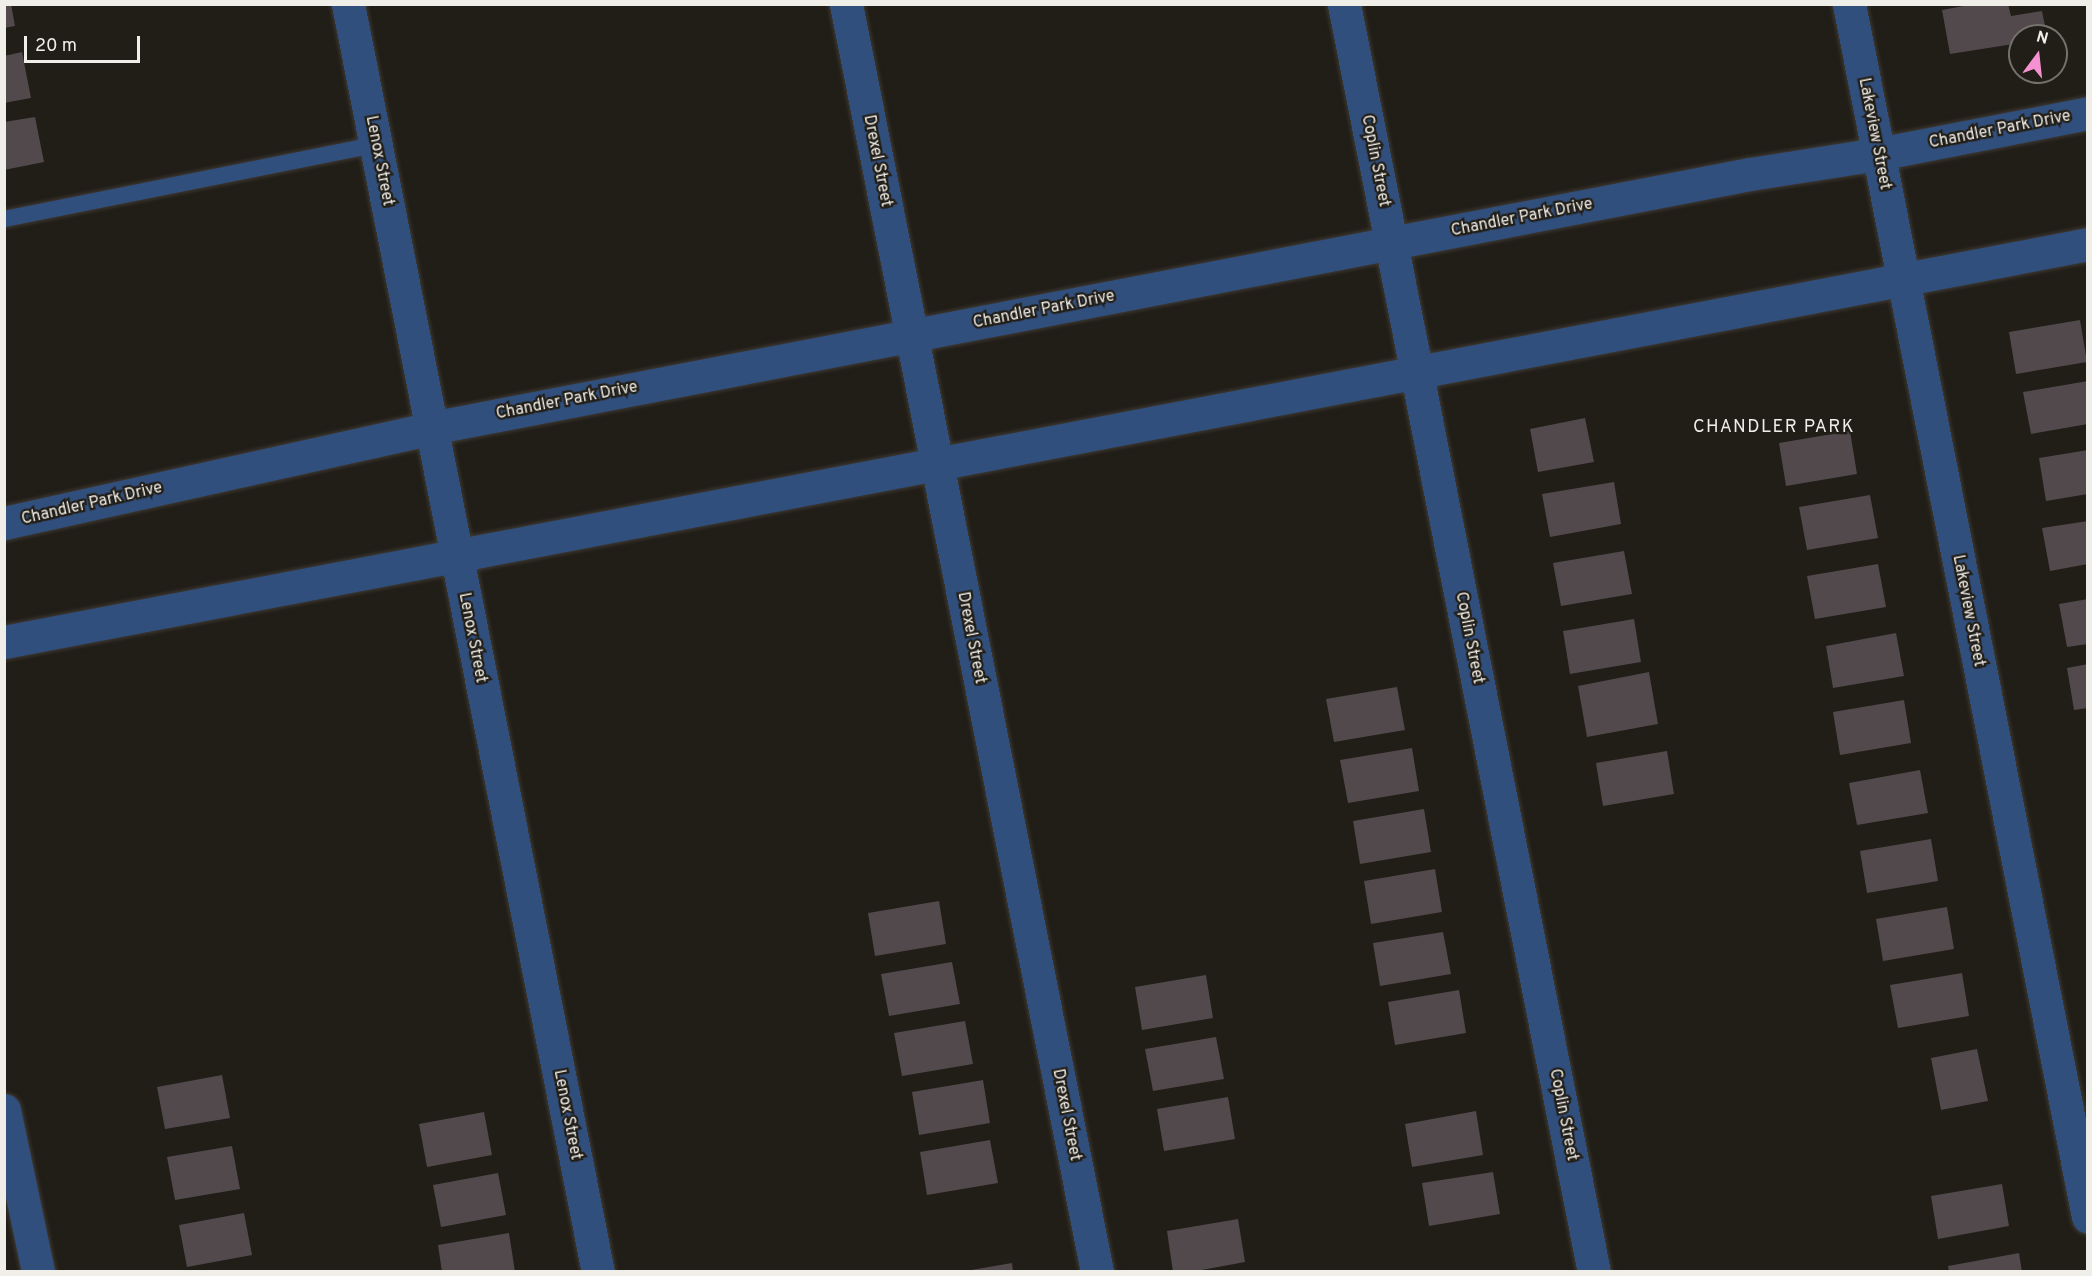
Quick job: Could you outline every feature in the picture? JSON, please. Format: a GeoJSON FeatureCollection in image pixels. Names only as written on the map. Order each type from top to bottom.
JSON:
{"type":"FeatureCollection","features":[{"type":"Feature","properties":{"kind":"street","name":"Lenox Street"},"geometry":{"type":"LineString","coordinates":[[348,4],[598,1272]]}},
{"type":"Feature","properties":{"kind":"street","name":"Drexel Street"},"geometry":{"type":"LineString","coordinates":[[846,4],[1097,1272]]}},
{"type":"Feature","properties":{"kind":"street","name":"Coplin Street"},"geometry":{"type":"LineString","coordinates":[[1344,4],[1594,1272]]}},
{"type":"Feature","properties":{"kind":"street","name":"Lakeview Street"},"geometry":{"type":"LineString","coordinates":[[1849,4],[2088,1217]]}},
{"type":"Feature","properties":{"kind":"street","name":"Chandler Park Drive"},"geometry":{"type":"LineString","coordinates":[[4,523],[431,428],[1738,177],[1878,154],[2088,113]]}},
{"type":"Feature","properties":{"kind":"street"},"geometry":{"type":"LineString","coordinates":[[4,642],[2088,244]]}},
{"type":"Feature","properties":{"kind":"street"},"geometry":{"type":"LineString","coordinates":[[4,1110],[38,1272]]}},
{"type":"Feature","properties":{"kind":"lane"},"geometry":{"type":"LineString","coordinates":[[4,219],[376,145]]}},
{"type":"Feature","properties":{"kind":"building"},"geometry":{"type":"Polygon","coordinates":[[[4,4],[11,4],[15,26],[4,28],[4,4]]]}},
{"type":"Feature","properties":{"kind":"building"},"geometry":{"type":"Polygon","coordinates":[[[1974,4],[2008,4],[2011,16],[2042,11],[2045,24],[2008,24],[2008,45],[1950,54],[1942,10],[1974,4]]]}},
{"type":"Feature","properties":{"kind":"building"},"geometry":{"type":"Polygon","coordinates":[[[22,52],[31,98],[4,103],[4,56],[22,52]]]}},
{"type":"Feature","properties":{"kind":"building"},"geometry":{"type":"Polygon","coordinates":[[[35,117],[44,162],[4,170],[4,122],[35,117]]]}},
{"type":"Feature","properties":{"kind":"building"},"geometry":{"type":"Polygon","coordinates":[[[2080,320],[2087,362],[2016,374],[2009,332],[2080,320]]]}},
{"type":"Feature","properties":{"kind":"building"},"geometry":{"type":"Polygon","coordinates":[[[2088,381],[2088,424],[2031,434],[2023,392],[2088,381]]]}},
{"type":"Feature","properties":{"kind":"building"},"geometry":{"type":"Polygon","coordinates":[[[1585,418],[1594,462],[1538,472],[1530,429],[1585,418]]]}},
{"type":"Feature","properties":{"kind":"building"},"geometry":{"type":"Polygon","coordinates":[[[1850,431],[1857,474],[1786,486],[1779,443],[1850,431]]]}},
{"type":"Feature","properties":{"kind":"building"},"geometry":{"type":"Polygon","coordinates":[[[2088,450],[2088,494],[2046,501],[2039,458],[2088,450]]]}},
{"type":"Feature","properties":{"kind":"building"},"geometry":{"type":"Polygon","coordinates":[[[1614,482],[1621,524],[1550,537],[1542,494],[1614,482]]]}},
{"type":"Feature","properties":{"kind":"building"},"geometry":{"type":"Polygon","coordinates":[[[1870,495],[1878,538],[1807,550],[1799,507],[1870,495]]]}},
{"type":"Feature","properties":{"kind":"building"},"geometry":{"type":"Polygon","coordinates":[[[2088,521],[2088,564],[2050,571],[2042,528],[2088,521]]]}},
{"type":"Feature","properties":{"kind":"building"},"geometry":{"type":"Polygon","coordinates":[[[1624,551],[1632,594],[1561,606],[1553,563],[1624,551]]]}},
{"type":"Feature","properties":{"kind":"building"},"geometry":{"type":"Polygon","coordinates":[[[1878,564],[1886,607],[1815,619],[1807,576],[1878,564]]]}},
{"type":"Feature","properties":{"kind":"building"},"geometry":{"type":"Polygon","coordinates":[[[2088,599],[2088,644],[2067,647],[2059,604],[2088,599]]]}},
{"type":"Feature","properties":{"kind":"building"},"geometry":{"type":"Polygon","coordinates":[[[1634,619],[1641,662],[1570,674],[1563,631],[1634,619]]]}},
{"type":"Feature","properties":{"kind":"building"},"geometry":{"type":"Polygon","coordinates":[[[1896,633],[1904,676],[1833,688],[1826,646],[1896,633]]]}},
{"type":"Feature","properties":{"kind":"building"},"geometry":{"type":"Polygon","coordinates":[[[2088,664],[2088,708],[2074,710],[2067,668],[2088,664]]]}},
{"type":"Feature","properties":{"kind":"building"},"geometry":{"type":"Polygon","coordinates":[[[1649,672],[1658,724],[1587,737],[1578,686],[1649,672]]]}},
{"type":"Feature","properties":{"kind":"building"},"geometry":{"type":"Polygon","coordinates":[[[1397,687],[1405,730],[1334,742],[1326,699],[1397,687]]]}},
{"type":"Feature","properties":{"kind":"building"},"geometry":{"type":"Polygon","coordinates":[[[1904,700],[1911,743],[1840,755],[1833,712],[1904,700]]]}},
{"type":"Feature","properties":{"kind":"building"},"geometry":{"type":"Polygon","coordinates":[[[1412,748],[1419,791],[1348,803],[1340,760],[1412,748]]]}},
{"type":"Feature","properties":{"kind":"building"},"geometry":{"type":"Polygon","coordinates":[[[1667,751],[1674,794],[1603,806],[1596,763],[1667,751]]]}},
{"type":"Feature","properties":{"kind":"building"},"geometry":{"type":"Polygon","coordinates":[[[1920,770],[1928,813],[1857,825],[1849,783],[1920,770]]]}},
{"type":"Feature","properties":{"kind":"building"},"geometry":{"type":"Polygon","coordinates":[[[1424,809],[1431,852],[1360,864],[1353,821],[1424,809]]]}},
{"type":"Feature","properties":{"kind":"building"},"geometry":{"type":"Polygon","coordinates":[[[1931,839],[1938,881],[1867,893],[1860,851],[1931,839]]]}},
{"type":"Feature","properties":{"kind":"building"},"geometry":{"type":"Polygon","coordinates":[[[1435,869],[1442,912],[1371,924],[1364,881],[1435,869]]]}},
{"type":"Feature","properties":{"kind":"building"},"geometry":{"type":"Polygon","coordinates":[[[939,901],[946,944],[875,956],[868,913],[939,901]]]}},
{"type":"Feature","properties":{"kind":"building"},"geometry":{"type":"Polygon","coordinates":[[[1947,907],[1954,949],[1883,961],[1876,919],[1947,907]]]}},
{"type":"Feature","properties":{"kind":"building"},"geometry":{"type":"Polygon","coordinates":[[[1443,932],[1451,974],[1380,986],[1373,943],[1443,932]]]}},
{"type":"Feature","properties":{"kind":"building"},"geometry":{"type":"Polygon","coordinates":[[[952,962],[960,1004],[889,1016],[881,974],[952,962]]]}},
{"type":"Feature","properties":{"kind":"building"},"geometry":{"type":"Polygon","coordinates":[[[1962,973],[1969,1016],[1898,1028],[1890,985],[1962,973]]]}},
{"type":"Feature","properties":{"kind":"building"},"geometry":{"type":"Polygon","coordinates":[[[1206,975],[1213,1018],[1142,1030],[1135,987],[1206,975]]]}},
{"type":"Feature","properties":{"kind":"building"},"geometry":{"type":"Polygon","coordinates":[[[1459,990],[1466,1033],[1395,1045],[1388,1002],[1459,990]]]}},
{"type":"Feature","properties":{"kind":"building"},"geometry":{"type":"Polygon","coordinates":[[[965,1021],[973,1064],[902,1076],[894,1033],[965,1021]]]}},
{"type":"Feature","properties":{"kind":"building"},"geometry":{"type":"Polygon","coordinates":[[[1216,1037],[1224,1079],[1153,1091],[1145,1049],[1216,1037]]]}},
{"type":"Feature","properties":{"kind":"building"},"geometry":{"type":"Polygon","coordinates":[[[1977,1049],[1988,1101],[1941,1110],[1931,1058],[1977,1049]]]}},
{"type":"Feature","properties":{"kind":"building"},"geometry":{"type":"Polygon","coordinates":[[[222,1075],[230,1118],[165,1129],[157,1087],[222,1075]]]}},
{"type":"Feature","properties":{"kind":"building"},"geometry":{"type":"Polygon","coordinates":[[[983,1080],[990,1123],[919,1135],[912,1092],[983,1080]]]}},
{"type":"Feature","properties":{"kind":"building"},"geometry":{"type":"Polygon","coordinates":[[[1228,1097],[1235,1139],[1164,1151],[1157,1109],[1228,1097]]]}},
{"type":"Feature","properties":{"kind":"building"},"geometry":{"type":"Polygon","coordinates":[[[1476,1111],[1483,1155],[1412,1167],[1405,1124],[1476,1111]]]}},
{"type":"Feature","properties":{"kind":"building"},"geometry":{"type":"Polygon","coordinates":[[[484,1112],[492,1155],[427,1167],[419,1124],[484,1112]]]}},
{"type":"Feature","properties":{"kind":"building"},"geometry":{"type":"Polygon","coordinates":[[[990,1140],[998,1183],[927,1195],[920,1152],[990,1140]]]}},
{"type":"Feature","properties":{"kind":"building"},"geometry":{"type":"Polygon","coordinates":[[[232,1146],[240,1189],[175,1200],[167,1157],[232,1146]]]}},
{"type":"Feature","properties":{"kind":"building"},"geometry":{"type":"Polygon","coordinates":[[[1493,1172],[1500,1214],[1429,1226],[1422,1183],[1493,1172]]]}},
{"type":"Feature","properties":{"kind":"building"},"geometry":{"type":"Polygon","coordinates":[[[498,1173],[506,1215],[441,1227],[433,1185],[498,1173]]]}},
{"type":"Feature","properties":{"kind":"building"},"geometry":{"type":"Polygon","coordinates":[[[2002,1184],[2009,1226],[1938,1239],[1931,1196],[2002,1184]]]}},
{"type":"Feature","properties":{"kind":"building"},"geometry":{"type":"Polygon","coordinates":[[[244,1213],[252,1255],[187,1267],[179,1225],[244,1213]]]}},
{"type":"Feature","properties":{"kind":"building"},"geometry":{"type":"Polygon","coordinates":[[[1238,1219],[1245,1262],[1191,1272],[1173,1272],[1167,1231],[1238,1219]]]}},
{"type":"Feature","properties":{"kind":"building"},"geometry":{"type":"Polygon","coordinates":[[[509,1233],[515,1272],[442,1272],[438,1245],[509,1233]]]}},
{"type":"Feature","properties":{"kind":"building"},"geometry":{"type":"Polygon","coordinates":[[[2019,1253],[2022,1272],[1949,1272],[1948,1266],[2019,1253]]]}},
{"type":"Feature","properties":{"kind":"building"},"geometry":{"type":"Polygon","coordinates":[[[1012,1263],[1013,1272],[971,1272],[971,1270],[1012,1263]]]}},
{"type":"Feature","properties":{"kind":"district","name":"CHANDLER PARK"},"geometry":{"type":"Point","coordinates":[1774,428]}}]}
